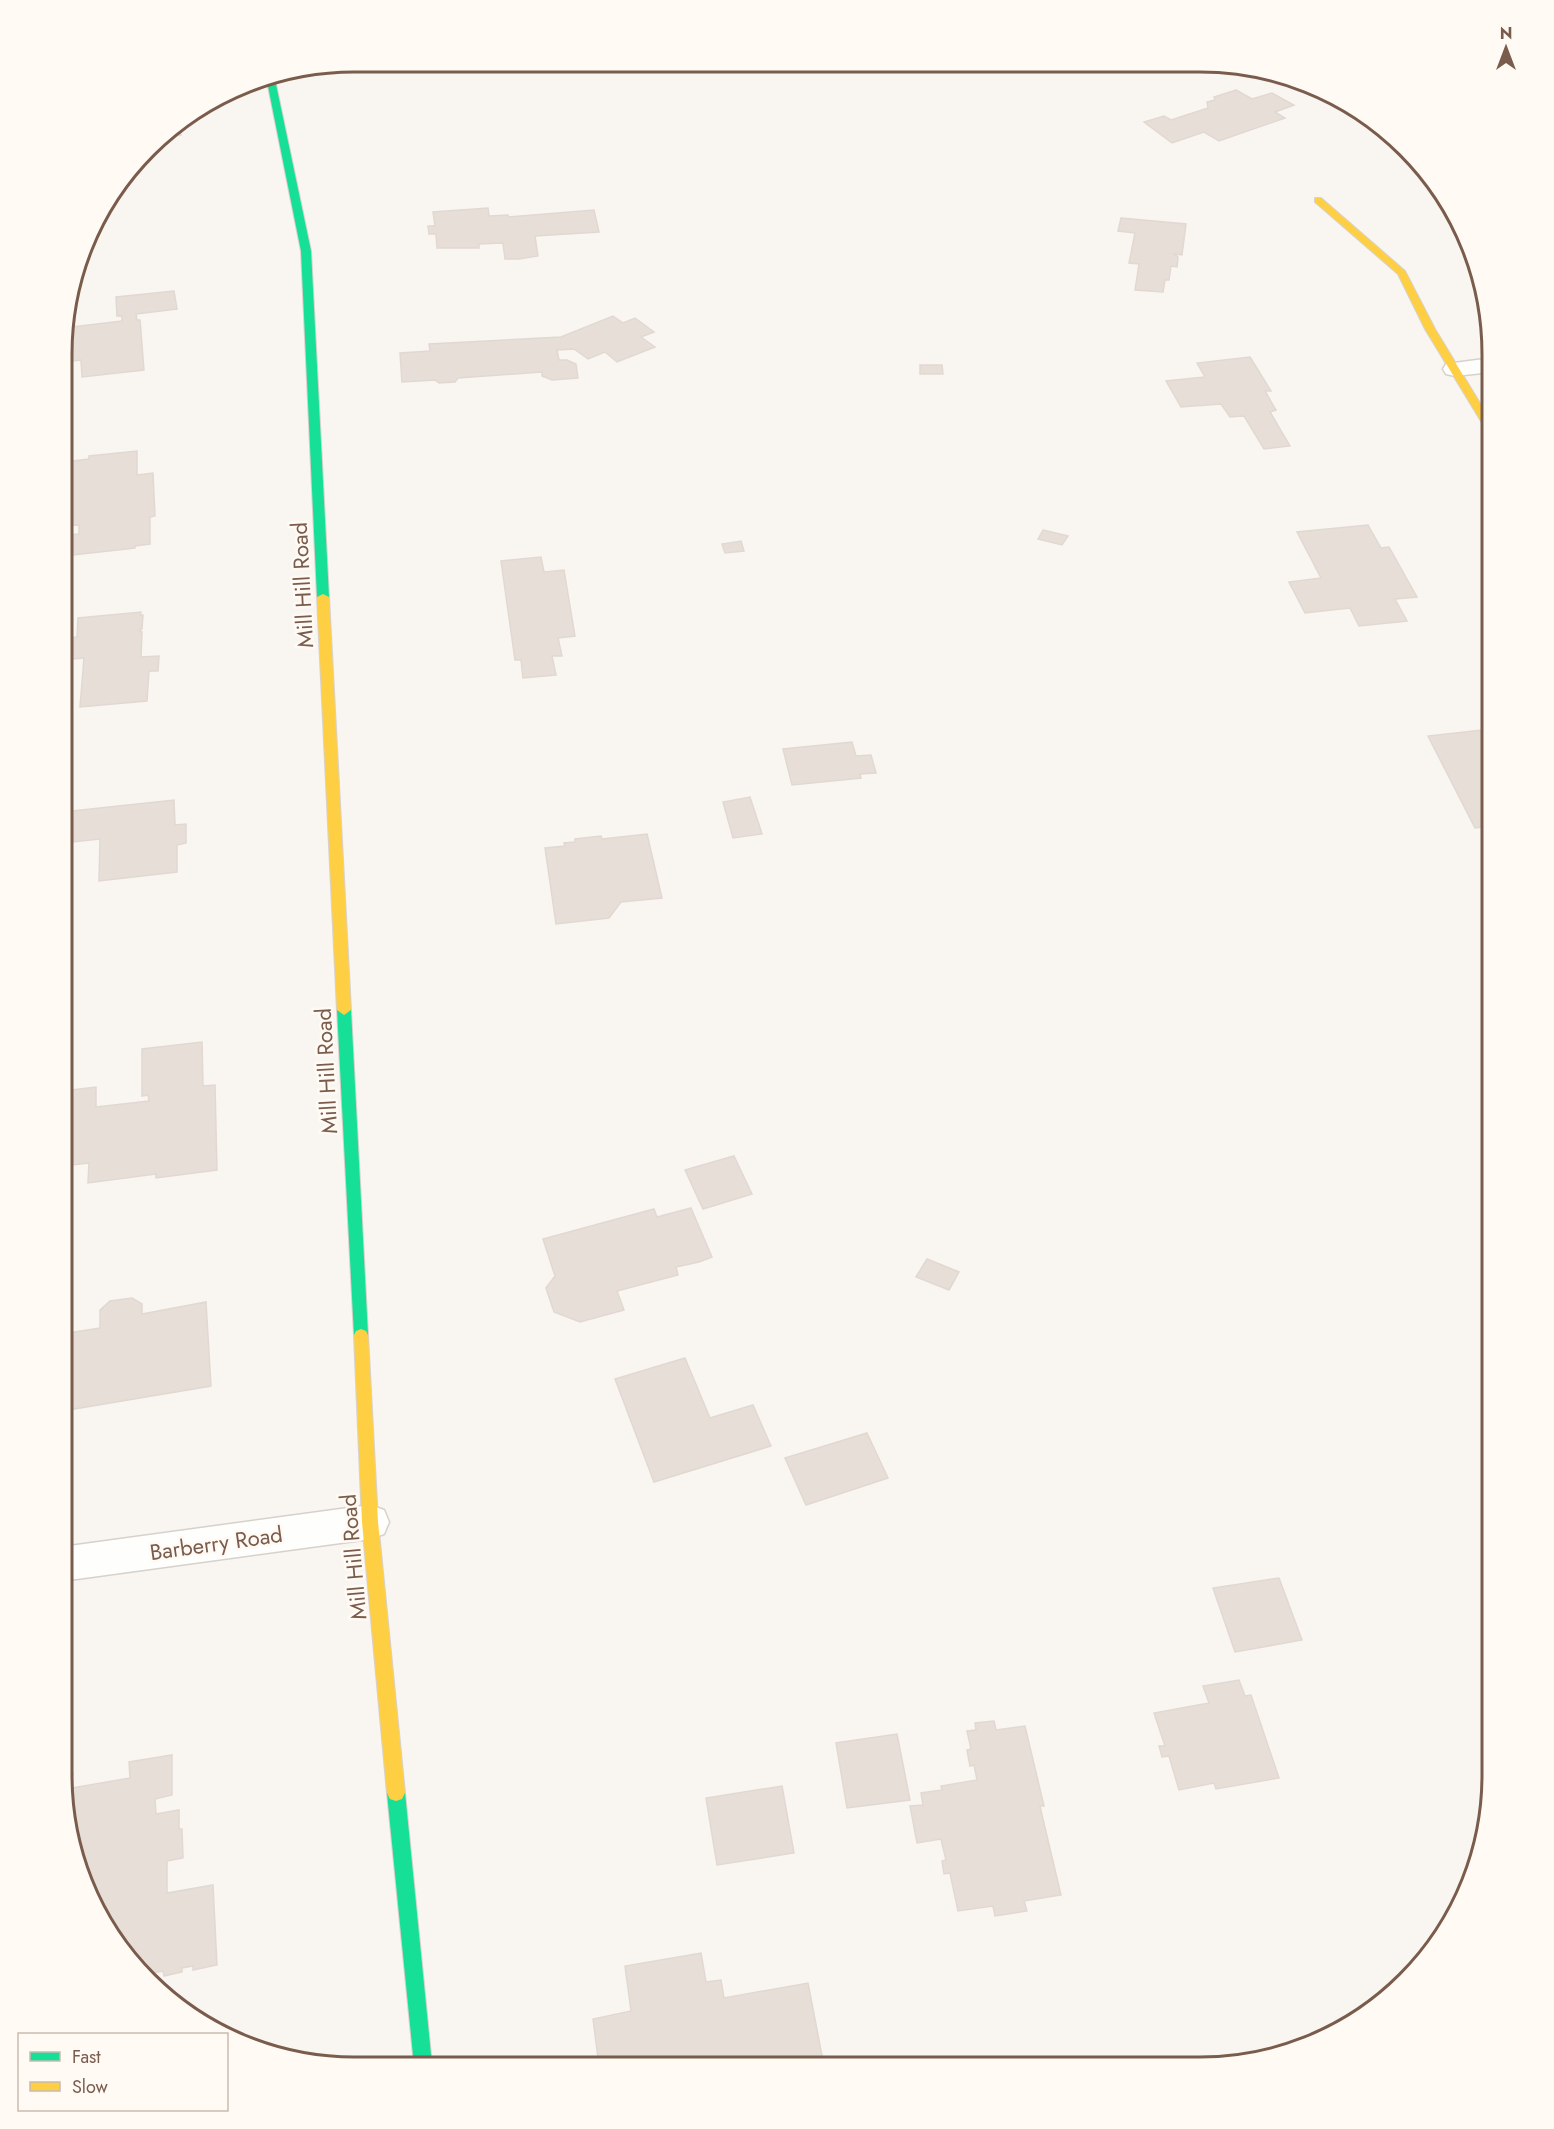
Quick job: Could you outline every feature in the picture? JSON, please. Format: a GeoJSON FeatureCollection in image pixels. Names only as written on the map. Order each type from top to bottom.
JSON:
{"type":"FeatureCollection","features":[{"type":"Feature","properties":{"kind":"street","name":"Mill Hill Road"},"geometry":{"type":"LineString","coordinates":[[272,85],[306,251],[370,1522],[422,2057]]}},
{"type":"Feature","properties":{"kind":"street"},"geometry":{"type":"LineString","coordinates":[[1318,200],[1402,273],[1430,329],[1482,414]]}},
{"type":"Feature","properties":{"kind":"street"},"geometry":{"type":"LineString","coordinates":[[1455,369],[1482,366]]}},
{"type":"Feature","properties":{"kind":"street","name":"Barberry Road"},"geometry":{"type":"LineString","coordinates":[[72,1563],[370,1522]]}},
{"type":"Feature","properties":{"kind":"building"},"geometry":{"type":"Polygon","coordinates":[[[1236,90],[1252,99],[1272,93],[1294,105],[1275,112],[1285,118],[1219,141],[1204,132],[1172,143],[1144,122],[1164,116],[1171,120],[1208,108],[1207,102],[1215,100],[1214,97],[1236,90]]]}},
{"type":"Feature","properties":{"kind":"building"},"geometry":{"type":"Polygon","coordinates":[[[488,208],[489,216],[508,215],[508,217],[594,210],[599,232],[535,236],[538,256],[519,259],[505,259],[503,243],[479,244],[479,248],[437,248],[436,234],[429,234],[428,226],[435,226],[433,212],[488,208]]]}},
{"type":"Feature","properties":{"kind":"building"},"geometry":{"type":"Polygon","coordinates":[[[1121,218],[1186,224],[1182,255],[1174,254],[1178,257],[1177,267],[1171,266],[1169,280],[1165,280],[1163,292],[1135,290],[1139,264],[1129,263],[1135,233],[1118,231],[1121,218]]]}},
{"type":"Feature","properties":{"kind":"building"},"geometry":{"type":"Polygon","coordinates":[[[174,291],[177,309],[136,314],[137,320],[140,320],[144,370],[82,377],[81,360],[72,361],[73,327],[122,321],[122,316],[117,316],[116,297],[174,291]]]}},
{"type":"Feature","properties":{"kind":"building"},"geometry":{"type":"Polygon","coordinates":[[[613,316],[623,323],[635,318],[654,332],[641,337],[655,347],[617,362],[605,352],[588,359],[574,349],[557,350],[559,360],[567,360],[576,364],[578,378],[552,380],[542,376],[542,372],[458,378],[455,382],[439,383],[435,380],[402,382],[400,353],[430,351],[429,344],[561,337],[613,316]]]}},
{"type":"Feature","properties":{"kind":"building"},"geometry":{"type":"Polygon","coordinates":[[[1250,357],[1271,391],[1265,391],[1276,410],[1270,412],[1290,446],[1264,449],[1244,416],[1230,417],[1221,404],[1181,407],[1166,381],[1205,377],[1197,363],[1250,357]]]}},
{"type":"Feature","properties":{"kind":"building"},"geometry":{"type":"Polygon","coordinates":[[[920,365],[942,365],[943,374],[920,374],[920,365]]]}},
{"type":"Feature","properties":{"kind":"building"},"geometry":{"type":"Polygon","coordinates":[[[137,451],[137,475],[153,473],[155,516],[150,517],[150,544],[135,546],[135,548],[72,555],[72,534],[79,534],[79,525],[72,525],[72,461],[89,459],[89,456],[137,451]]]}},
{"type":"Feature","properties":{"kind":"building"},"geometry":{"type":"Polygon","coordinates":[[[1368,525],[1381,548],[1389,547],[1417,597],[1395,599],[1407,621],[1359,626],[1350,608],[1305,613],[1289,582],[1321,578],[1297,532],[1368,525]]]}},
{"type":"Feature","properties":{"kind":"building"},"geometry":{"type":"Polygon","coordinates":[[[1043,530],[1068,536],[1062,545],[1038,539],[1043,530]]]}},
{"type":"Feature","properties":{"kind":"building"},"geometry":{"type":"Polygon","coordinates":[[[741,541],[744,551],[725,553],[722,544],[741,541]]]}},
{"type":"Feature","properties":{"kind":"building"},"geometry":{"type":"Polygon","coordinates":[[[541,557],[544,572],[564,570],[575,636],[558,638],[562,656],[552,656],[556,675],[523,678],[521,660],[515,660],[501,561],[541,557]]]}},
{"type":"Feature","properties":{"kind":"building"},"geometry":{"type":"Polygon","coordinates":[[[141,612],[140,615],[143,615],[142,629],[139,630],[142,632],[141,657],[159,656],[158,671],[149,671],[147,701],[80,707],[84,658],[72,659],[72,638],[77,637],[78,618],[141,612]]]}},
{"type":"Feature","properties":{"kind":"building"},"geometry":{"type":"Polygon","coordinates":[[[1482,730],[1482,827],[1475,828],[1428,736],[1482,730]]]}},
{"type":"Feature","properties":{"kind":"building"},"geometry":{"type":"Polygon","coordinates":[[[852,742],[856,756],[871,755],[876,773],[860,774],[861,778],[792,785],[783,749],[852,742]]]}},
{"type":"Feature","properties":{"kind":"building"},"geometry":{"type":"Polygon","coordinates":[[[750,797],[762,834],[733,838],[723,802],[750,797]]]}},
{"type":"Feature","properties":{"kind":"building"},"geometry":{"type":"Polygon","coordinates":[[[174,800],[175,825],[186,824],[186,843],[177,845],[177,872],[99,881],[100,839],[72,842],[72,811],[174,800]]]}},
{"type":"Feature","properties":{"kind":"building"},"geometry":{"type":"Polygon","coordinates":[[[647,834],[662,898],[621,902],[609,918],[556,924],[545,848],[565,846],[564,843],[575,842],[575,839],[601,836],[602,839],[647,834]]]}},
{"type":"Feature","properties":{"kind":"building"},"geometry":{"type":"Polygon","coordinates":[[[202,1042],[203,1086],[215,1085],[217,1170],[156,1178],[156,1174],[88,1183],[89,1163],[72,1165],[72,1090],[96,1087],[96,1107],[149,1101],[148,1095],[142,1096],[142,1049],[202,1042]]]}},
{"type":"Feature","properties":{"kind":"building"},"geometry":{"type":"Polygon","coordinates":[[[734,1156],[752,1194],[703,1209],[685,1170],[734,1156]]]}},
{"type":"Feature","properties":{"kind":"building"},"geometry":{"type":"Polygon","coordinates":[[[691,1208],[712,1257],[676,1267],[678,1275],[617,1291],[624,1310],[580,1322],[554,1312],[546,1288],[555,1276],[543,1239],[654,1209],[657,1217],[691,1208]]]}},
{"type":"Feature","properties":{"kind":"building"},"geometry":{"type":"Polygon","coordinates":[[[927,1259],[959,1272],[949,1290],[916,1277],[927,1259]]]}},
{"type":"Feature","properties":{"kind":"building"},"geometry":{"type":"Polygon","coordinates":[[[132,1298],[142,1304],[142,1314],[206,1302],[211,1386],[72,1409],[72,1332],[100,1328],[100,1310],[110,1301],[132,1298]]]}},
{"type":"Feature","properties":{"kind":"building"},"geometry":{"type":"Polygon","coordinates":[[[685,1358],[710,1418],[753,1405],[771,1446],[654,1482],[615,1379],[685,1358]]]}},
{"type":"Feature","properties":{"kind":"building"},"geometry":{"type":"Polygon","coordinates":[[[867,1433],[888,1478],[806,1505],[785,1458],[867,1433]]]}},
{"type":"Feature","properties":{"kind":"building"},"geometry":{"type":"Polygon","coordinates":[[[1279,1578],[1302,1640],[1235,1652],[1213,1588],[1279,1578]]]}},
{"type":"Feature","properties":{"kind":"building"},"geometry":{"type":"Polygon","coordinates":[[[1239,1680],[1245,1696],[1251,1695],[1279,1778],[1216,1789],[1214,1783],[1179,1790],[1169,1756],[1162,1757],[1159,1746],[1165,1746],[1154,1713],[1209,1703],[1203,1686],[1239,1680]]]}},
{"type":"Feature","properties":{"kind":"building"},"geometry":{"type":"Polygon","coordinates":[[[994,1721],[996,1730],[1025,1726],[1044,1806],[1040,1806],[1061,1895],[1024,1901],[1027,1911],[995,1916],[993,1906],[958,1911],[950,1873],[944,1874],[942,1861],[946,1860],[941,1839],[917,1843],[910,1806],[923,1805],[921,1793],[942,1790],[941,1786],[977,1780],[974,1765],[970,1766],[967,1750],[971,1749],[967,1731],[976,1730],[975,1723],[994,1721]]]}},
{"type":"Feature","properties":{"kind":"building"},"geometry":{"type":"Polygon","coordinates":[[[897,1734],[910,1800],[847,1808],[836,1743],[897,1734]]]}},
{"type":"Feature","properties":{"kind":"building"},"geometry":{"type":"Polygon","coordinates":[[[172,1755],[172,1795],[155,1799],[156,1814],[179,1810],[179,1829],[182,1829],[183,1858],[167,1861],[167,1893],[213,1885],[217,1965],[193,1970],[193,1966],[182,1968],[182,1972],[164,1976],[163,1971],[154,1973],[130,1947],[93,1883],[77,1830],[73,1788],[130,1778],[129,1762],[172,1755]]]}},
{"type":"Feature","properties":{"kind":"building"},"geometry":{"type":"Polygon","coordinates":[[[782,1786],[794,1853],[717,1865],[706,1798],[782,1786]]]}},
{"type":"Feature","properties":{"kind":"building"},"geometry":{"type":"Polygon","coordinates":[[[701,1953],[706,1982],[721,1980],[724,1998],[808,1983],[822,2057],[598,2057],[593,2019],[631,2011],[625,1966],[701,1953]]]}},
{"type":"Feature","properties":{"kind":"traffic: fast"},"geometry":{"type":"LineString","coordinates":[[272,85],[306,251],[323,597]]}},
{"type":"Feature","properties":{"kind":"traffic: fast"},"geometry":{"type":"LineString","coordinates":[[344,1010],[361,1335]]}},
{"type":"Feature","properties":{"kind":"traffic: fast"},"geometry":{"type":"LineString","coordinates":[[396,1793],[422,2057]]}},
{"type":"Feature","properties":{"kind":"traffic: slow"},"geometry":{"type":"LineString","coordinates":[[1318,200],[1402,273],[1430,329],[1482,415]]}},
{"type":"Feature","properties":{"kind":"traffic: slow"},"geometry":{"type":"LineString","coordinates":[[323,597],[344,1010]]}},
{"type":"Feature","properties":{"kind":"traffic: slow"},"geometry":{"type":"LineString","coordinates":[[361,1335],[370,1522],[396,1793]]}}]}
